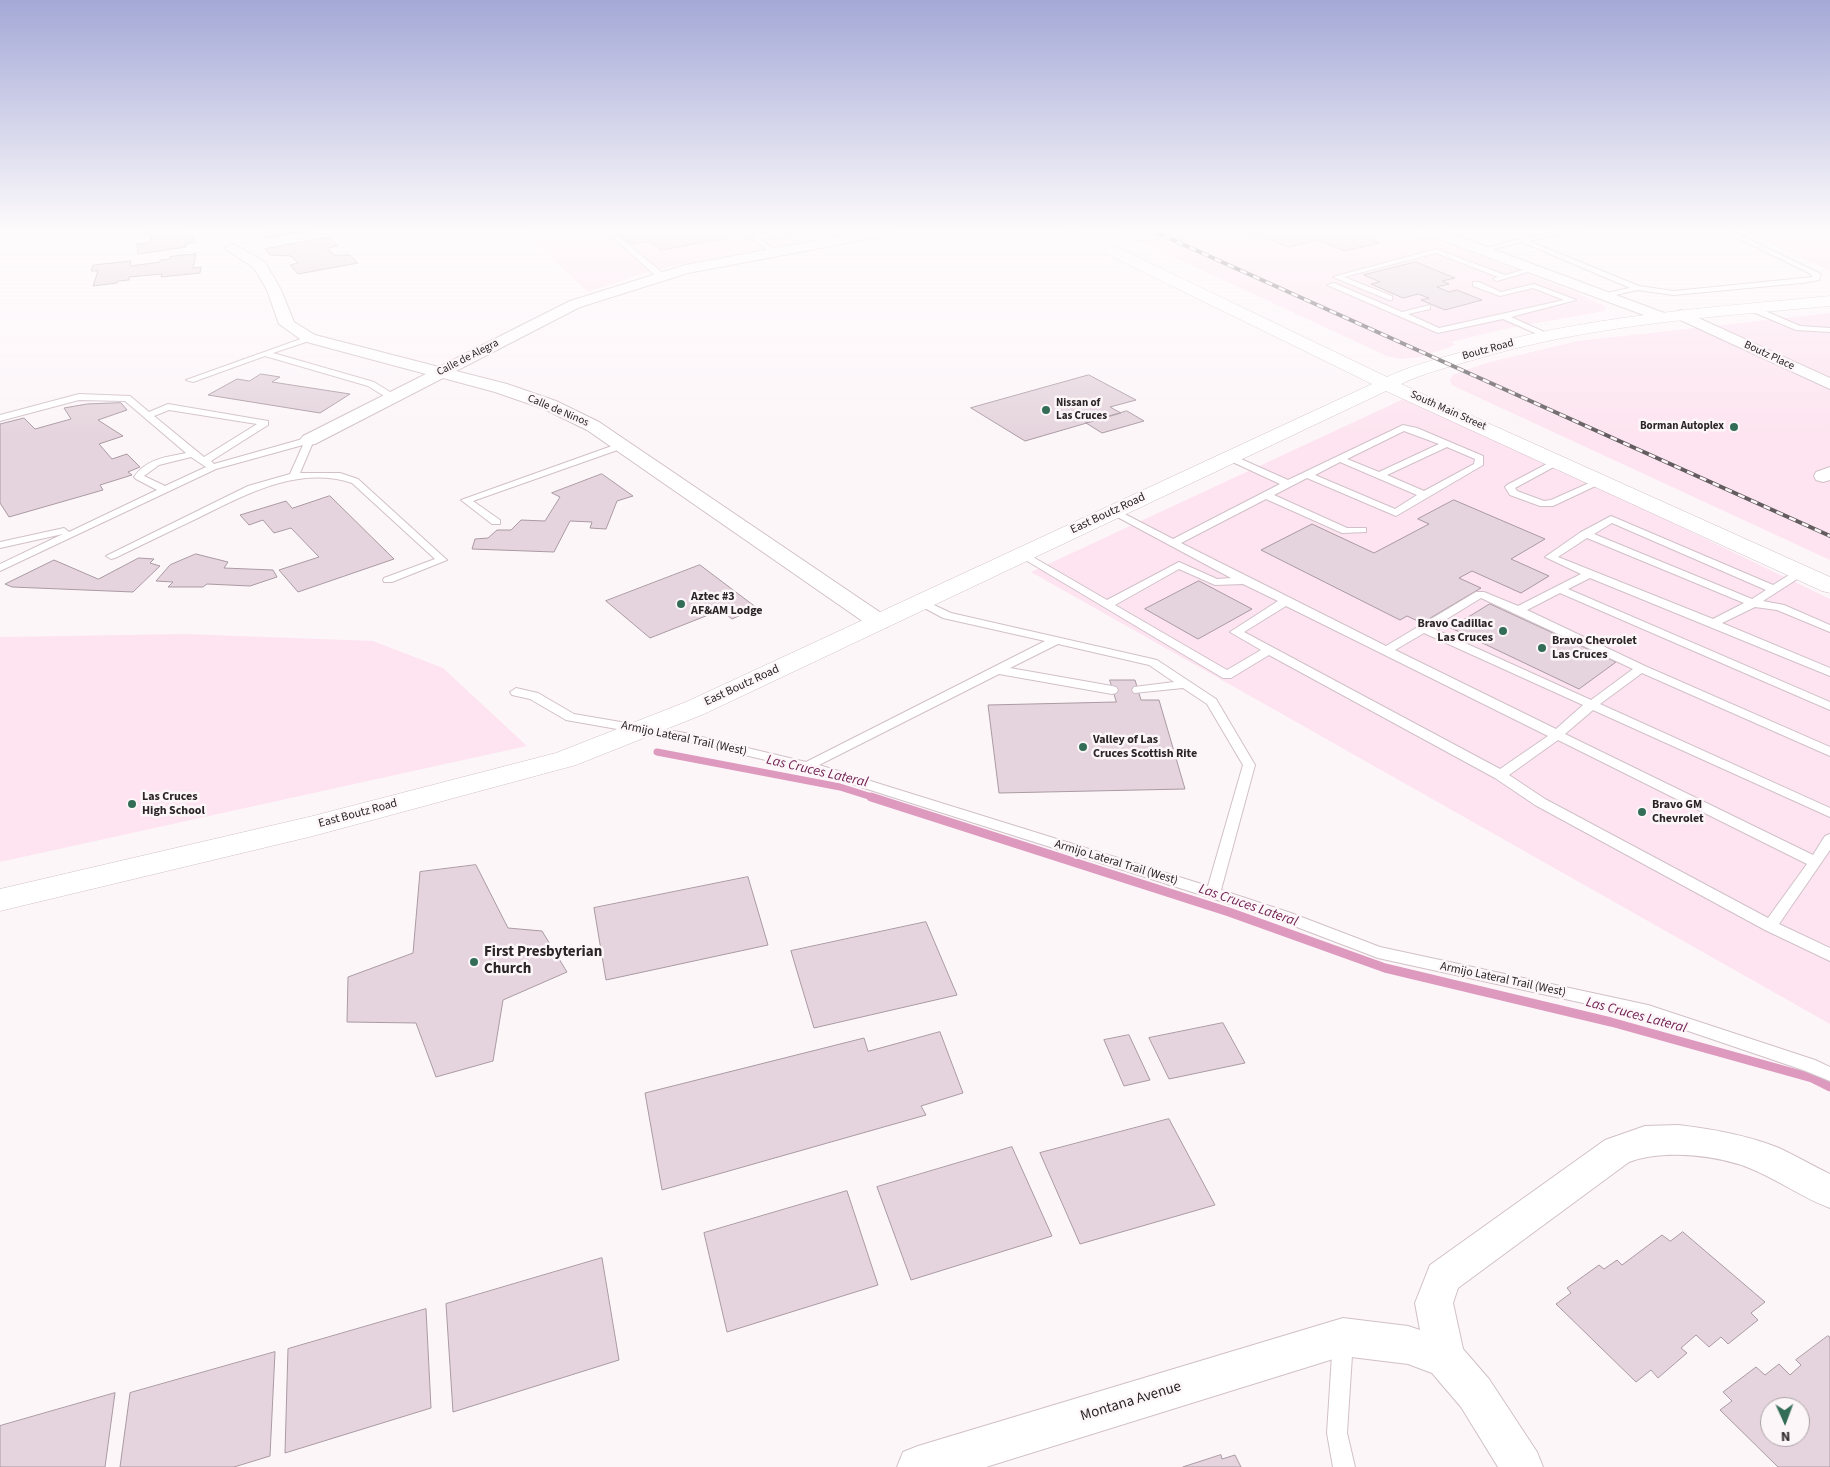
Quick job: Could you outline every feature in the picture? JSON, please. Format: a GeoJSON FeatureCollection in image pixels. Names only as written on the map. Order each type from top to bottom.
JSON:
{"type":"FeatureCollection","features":[{"type":"Feature","properties":{"kind":"main road","name":"South Main Street"},"geometry":{"type":"LineString","coordinates":[[1219,298],[1396,379],[1731,522]]}},
{"type":"Feature","properties":{"kind":"main road","name":"South Main Street"},"geometry":{"type":"LineString","coordinates":[[1236,298],[1558,462],[1830,586]]}},
{"type":"Feature","properties":{"kind":"main road","name":"Boutz Road"},"geometry":{"type":"LineString","coordinates":[[1444,362],[1479,351],[1546,336],[1662,317],[1830,300]]}},
{"type":"Feature","properties":{"kind":"main road","name":"East Boutz Road"},"geometry":{"type":"LineString","coordinates":[[0,900],[313,826],[566,759],[695,708],[1396,379],[1444,362]]}},
{"type":"Feature","properties":{"kind":"main road"},"geometry":{"type":"LineString","coordinates":[[1785,546],[1830,568]]}},
{"type":"Feature","properties":{"kind":"street","name":"Calle de Ninos"},"geometry":{"type":"LineString","coordinates":[[277,298],[287,324],[309,338],[501,388],[550,405],[593,426],[879,622]]}},
{"type":"Feature","properties":{"kind":"street","name":"Calle de Alegra"},"geometry":{"type":"LineString","coordinates":[[309,440],[575,304],[592,298]]}},
{"type":"Feature","properties":{"kind":"street"},"geometry":{"type":"LineString","coordinates":[[1611,298],[1662,317]]}},
{"type":"Feature","properties":{"kind":"street","name":"Boutz Place"},"geometry":{"type":"LineString","coordinates":[[1681,315],[1830,384]]}},
{"type":"Feature","properties":{"kind":"street"},"geometry":{"type":"LineString","coordinates":[[1445,1358],[1434,1303],[1443,1277],[1617,1151],[1645,1141],[1678,1140],[1712,1144],[1766,1159],[1830,1192]]}},
{"type":"Feature","properties":{"kind":"street"},"geometry":{"type":"LineString","coordinates":[[1343,1337],[1408,1344],[1445,1358],[1475,1393],[1522,1467]]}},
{"type":"Feature","properties":{"kind":"street","name":"Montana Avenue"},"geometry":{"type":"LineString","coordinates":[[918,1467],[1343,1337]]}},
{"type":"Feature","properties":{"kind":"lane"},"geometry":{"type":"LineString","coordinates":[[1363,298],[1438,331],[1572,300],[1568,298]]}},
{"type":"Feature","properties":{"kind":"lane"},"geometry":{"type":"LineString","coordinates":[[1401,314],[1427,306]]}},
{"type":"Feature","properties":{"kind":"lane"},"geometry":{"type":"LineString","coordinates":[[1751,308],[1799,328],[1830,337]]}},
{"type":"Feature","properties":{"kind":"lane"},"geometry":{"type":"LineString","coordinates":[[1504,317],[1546,336]]}},
{"type":"Feature","properties":{"kind":"lane"},"geometry":{"type":"LineString","coordinates":[[1810,330],[1830,330]]}},
{"type":"Feature","properties":{"kind":"lane"},"geometry":{"type":"LineString","coordinates":[[190,380],[309,338]]}},
{"type":"Feature","properties":{"kind":"lane"},"geometry":{"type":"LineString","coordinates":[[265,353],[371,384],[392,397]]}},
{"type":"Feature","properties":{"kind":"lane"},"geometry":{"type":"LineString","coordinates":[[0,418],[79,397],[127,398],[193,454],[209,464],[309,440]]}},
{"type":"Feature","properties":{"kind":"lane"},"geometry":{"type":"LineString","coordinates":[[0,568],[163,490],[209,464],[265,423],[168,407],[148,416]]}},
{"type":"Feature","properties":{"kind":"lane"},"geometry":{"type":"LineString","coordinates":[[1173,543],[1265,495],[1403,428],[1414,430],[1480,458],[1478,465],[1386,518]]}},
{"type":"Feature","properties":{"kind":"lane"},"geometry":{"type":"LineString","coordinates":[[294,476],[309,440]]}},
{"type":"Feature","properties":{"kind":"lane"},"geometry":{"type":"LineString","coordinates":[[1379,475],[1447,444]]}},
{"type":"Feature","properties":{"kind":"lane"},"geometry":{"type":"LineString","coordinates":[[496,522],[466,500],[623,445]]}},
{"type":"Feature","properties":{"kind":"lane"},"geometry":{"type":"LineString","coordinates":[[163,490],[139,477],[142,470],[157,463],[193,454]]}},
{"type":"Feature","properties":{"kind":"lane"},"geometry":{"type":"LineString","coordinates":[[1230,457],[1288,484]]}},
{"type":"Feature","properties":{"kind":"lane"},"geometry":{"type":"LineString","coordinates":[[1340,459],[1424,495]]}},
{"type":"Feature","properties":{"kind":"lane"},"geometry":{"type":"LineString","coordinates":[[1558,462],[1510,487],[1513,493],[1543,504],[1553,503],[1601,481]]}},
{"type":"Feature","properties":{"kind":"lane"},"geometry":{"type":"LineString","coordinates":[[1308,474],[1396,513]]}},
{"type":"Feature","properties":{"kind":"lane"},"geometry":{"type":"LineString","coordinates":[[111,556],[251,488],[294,476],[340,476],[355,481],[442,560],[388,580]]}},
{"type":"Feature","properties":{"kind":"lane"},"geometry":{"type":"LineString","coordinates":[[1265,495],[1346,531],[1362,530]]}},
{"type":"Feature","properties":{"kind":"lane"},"geometry":{"type":"LineString","coordinates":[[1113,512],[1244,581],[1816,862]]}},
{"type":"Feature","properties":{"kind":"lane"},"geometry":{"type":"LineString","coordinates":[[1773,589],[1611,519],[1550,557],[1830,672]]}},
{"type":"Feature","properties":{"kind":"lane"},"geometry":{"type":"LineString","coordinates":[[0,545],[83,527]]}},
{"type":"Feature","properties":{"kind":"lane"},"geometry":{"type":"LineString","coordinates":[[1585,534],[1753,603],[1780,607],[1830,629]]}},
{"type":"Feature","properties":{"kind":"lane"},"geometry":{"type":"LineString","coordinates":[[1022,554],[1227,675],[1269,650]]}},
{"type":"Feature","properties":{"kind":"lane"},"geometry":{"type":"LineString","coordinates":[[1107,604],[1179,566],[1215,582],[1244,581]]}},
{"type":"Feature","properties":{"kind":"lane"},"geometry":{"type":"LineString","coordinates":[[1713,623],[1753,603],[1801,572]]}},
{"type":"Feature","properties":{"kind":"lane"},"geometry":{"type":"LineString","coordinates":[[1518,610],[1590,574]]}},
{"type":"Feature","properties":{"kind":"lane"},"geometry":{"type":"LineString","coordinates":[[1559,589],[1830,706]]}},
{"type":"Feature","properties":{"kind":"lane"},"geometry":{"type":"LineString","coordinates":[[1387,650],[1480,594],[1830,752]]}},
{"type":"Feature","properties":{"kind":"lane"},"geometry":{"type":"LineString","coordinates":[[1286,601],[1236,632],[1500,775],[1540,802],[1770,926],[1830,955]]}},
{"type":"Feature","properties":{"kind":"lane"},"geometry":{"type":"LineString","coordinates":[[921,602],[947,616],[1153,662],[1212,702],[1249,765],[1213,892]]}},
{"type":"Feature","properties":{"kind":"lane"},"geometry":{"type":"LineString","coordinates":[[1423,628],[1830,813]]}},
{"type":"Feature","properties":{"kind":"lane"},"geometry":{"type":"LineString","coordinates":[[807,766],[1057,640]]}},
{"type":"Feature","properties":{"kind":"lane"},"geometry":{"type":"LineString","coordinates":[[1500,775],[1530,756],[1591,705],[1641,668]]}},
{"type":"Feature","properties":{"kind":"lane"},"geometry":{"type":"LineString","coordinates":[[998,670],[1112,690]]}},
{"type":"Feature","properties":{"kind":"lane"},"geometry":{"type":"LineString","coordinates":[[1138,690],[1185,684]]}},
{"type":"Feature","properties":{"kind":"lane","name":"Armijo Lateral Trail (West)"},"geometry":{"type":"LineString","coordinates":[[516,692],[534,696],[570,717],[685,737],[807,766],[1213,892],[1378,952],[1648,1011],[1810,1065],[1830,1074]]}},
{"type":"Feature","properties":{"kind":"lane"},"geometry":{"type":"LineString","coordinates":[[1770,926],[1816,862],[1830,839]]}},
{"type":"Feature","properties":{"kind":"lane"},"geometry":{"type":"LineString","coordinates":[[1343,1337],[1337,1433],[1344,1467]]}},
{"type":"Feature","properties":{"kind":"shaded area"},"geometry":{"type":"Polygon","coordinates":[[[1263,298],[1589,298],[1605,306],[1605,311],[1509,328],[1451,342],[1456,345],[1420,357],[1400,359],[1387,356],[1263,298]]]}},
{"type":"Feature","properties":{"kind":"shaded area","name":"Borman Autoplex"},"geometry":{"type":"Polygon","coordinates":[[[1830,313],[1830,560],[1458,388],[1452,385],[1450,380],[1453,375],[1490,362],[1578,341],[1830,313]]]}},
{"type":"Feature","properties":{"kind":"shaded area","name":"Bravo GM Chevrolet"},"geometry":{"type":"Polygon","coordinates":[[[1410,396],[1830,599],[1830,1024],[1031,572],[1410,396]]]}},
{"type":"Feature","properties":{"kind":"shaded area","name":"Las Cruces High School"},"geometry":{"type":"Polygon","coordinates":[[[186,634],[373,641],[443,668],[527,746],[0,862],[0,637],[186,634]]]}},
{"type":"Feature","properties":{"kind":"building"},"geometry":{"type":"Polygon","coordinates":[[[1478,298],[1482,300],[1445,310],[1421,300],[1478,298]]]}},
{"type":"Feature","properties":{"kind":"building"},"geometry":{"type":"Polygon","coordinates":[[[261,374],[280,377],[272,382],[350,394],[320,413],[208,395],[237,379],[249,381],[261,374]]]}},
{"type":"Feature","properties":{"kind":"building","name":"Nissan of Las Cruces"},"geometry":{"type":"Polygon","coordinates":[[[1089,375],[1136,400],[1110,407],[1121,413],[1025,441],[971,408],[1089,375]]]}},
{"type":"Feature","properties":{"kind":"building"},"geometry":{"type":"Polygon","coordinates":[[[121,403],[127,410],[98,420],[123,436],[99,444],[112,459],[127,454],[140,467],[128,472],[132,475],[100,485],[103,490],[9,517],[0,503],[0,424],[24,418],[35,429],[71,419],[64,408],[87,404],[121,403]]]}},
{"type":"Feature","properties":{"kind":"building"},"geometry":{"type":"Polygon","coordinates":[[[1127,411],[1144,421],[1102,433],[1086,423],[1127,411]]]}},
{"type":"Feature","properties":{"kind":"building"},"geometry":{"type":"Polygon","coordinates":[[[602,474],[633,496],[617,501],[606,529],[590,528],[592,522],[570,521],[554,552],[472,549],[475,539],[488,538],[497,530],[511,530],[521,520],[545,521],[560,497],[552,493],[602,474]]]}},
{"type":"Feature","properties":{"kind":"building"},"geometry":{"type":"Polygon","coordinates":[[[330,496],[394,559],[298,592],[279,570],[319,557],[291,528],[274,533],[263,520],[249,525],[240,515],[286,501],[292,508],[330,496]]]}},
{"type":"Feature","properties":{"kind":"building"},"geometry":{"type":"Polygon","coordinates":[[[1454,500],[1545,539],[1511,559],[1549,576],[1521,593],[1472,571],[1459,578],[1481,588],[1422,623],[1407,616],[1400,620],[1261,550],[1312,524],[1374,553],[1429,524],[1418,519],[1454,500]]]}},
{"type":"Feature","properties":{"kind":"building"},"geometry":{"type":"Polygon","coordinates":[[[196,554],[228,562],[224,568],[273,570],[277,577],[250,586],[207,584],[203,587],[168,587],[173,582],[156,581],[170,565],[196,554]]]}},
{"type":"Feature","properties":{"kind":"building"},"geometry":{"type":"Polygon","coordinates":[[[139,558],[154,559],[150,563],[160,566],[133,592],[12,587],[5,584],[54,560],[98,579],[139,558]]]}},
{"type":"Feature","properties":{"kind":"building","name":"Aztec #3 AF&AM Lodge"},"geometry":{"type":"Polygon","coordinates":[[[700,565],[757,608],[732,619],[721,610],[650,638],[606,601],[700,565]]]}},
{"type":"Feature","properties":{"kind":"building"},"geometry":{"type":"Polygon","coordinates":[[[1199,581],[1252,609],[1198,639],[1145,609],[1199,581]]]}},
{"type":"Feature","properties":{"kind":"building"},"geometry":{"type":"Polygon","coordinates":[[[1490,604],[1616,662],[1579,689],[1451,628],[1490,604]]]}},
{"type":"Feature","properties":{"kind":"building","name":"Valley of Las Cruces Scottish Rite"},"geometry":{"type":"Polygon","coordinates":[[[1110,680],[1135,680],[1141,700],[1159,700],[1185,789],[999,793],[988,705],[1116,702],[1110,680]]]}},
{"type":"Feature","properties":{"kind":"building","name":"First Presbyterian Church"},"geometry":{"type":"Polygon","coordinates":[[[476,865],[508,928],[542,931],[567,972],[503,1000],[493,1061],[436,1077],[416,1023],[347,1022],[348,977],[413,953],[420,872],[476,865]]]}},
{"type":"Feature","properties":{"kind":"building"},"geometry":{"type":"Polygon","coordinates":[[[748,877],[768,945],[606,980],[594,908],[748,877]]]}},
{"type":"Feature","properties":{"kind":"building"},"geometry":{"type":"Polygon","coordinates":[[[926,922],[957,995],[814,1028],[791,951],[926,922]]]}},
{"type":"Feature","properties":{"kind":"building"},"geometry":{"type":"Polygon","coordinates":[[[1223,1023],[1245,1063],[1169,1079],[1149,1038],[1223,1023]]]}},
{"type":"Feature","properties":{"kind":"building"},"geometry":{"type":"Polygon","coordinates":[[[940,1032],[963,1093],[921,1106],[926,1115],[662,1190],[645,1093],[864,1038],[868,1051],[940,1032]]]}},
{"type":"Feature","properties":{"kind":"building"},"geometry":{"type":"Polygon","coordinates":[[[1129,1035],[1150,1080],[1124,1086],[1104,1040],[1129,1035]]]}},
{"type":"Feature","properties":{"kind":"building"},"geometry":{"type":"Polygon","coordinates":[[[1169,1119],[1215,1205],[1080,1244],[1040,1153],[1169,1119]]]}},
{"type":"Feature","properties":{"kind":"building"},"geometry":{"type":"Polygon","coordinates":[[[1012,1147],[1052,1236],[911,1280],[877,1187],[1012,1147]]]}},
{"type":"Feature","properties":{"kind":"building"},"geometry":{"type":"Polygon","coordinates":[[[847,1191],[878,1285],[727,1332],[704,1233],[847,1191]]]}},
{"type":"Feature","properties":{"kind":"building"},"geometry":{"type":"Polygon","coordinates":[[[1683,1232],[1765,1302],[1751,1313],[1758,1320],[1728,1344],[1721,1337],[1709,1347],[1696,1335],[1681,1348],[1687,1353],[1658,1378],[1651,1370],[1636,1382],[1556,1304],[1571,1293],[1567,1288],[1599,1265],[1604,1269],[1617,1260],[1622,1265],[1662,1235],[1670,1241],[1683,1232]]]}},
{"type":"Feature","properties":{"kind":"building"},"geometry":{"type":"Polygon","coordinates":[[[602,1258],[619,1360],[453,1412],[446,1304],[602,1258]]]}},
{"type":"Feature","properties":{"kind":"building"},"geometry":{"type":"Polygon","coordinates":[[[426,1309],[431,1408],[285,1453],[288,1349],[426,1309]]]}},
{"type":"Feature","properties":{"kind":"building"},"geometry":{"type":"Polygon","coordinates":[[[1828,1336],[1830,1337],[1830,1467],[1778,1467],[1720,1410],[1732,1401],[1723,1392],[1756,1367],[1765,1375],[1779,1364],[1790,1375],[1801,1365],[1796,1360],[1828,1336]]]}},
{"type":"Feature","properties":{"kind":"building"},"geometry":{"type":"Polygon","coordinates":[[[275,1352],[270,1456],[234,1467],[120,1467],[130,1393],[275,1352]]]}},
{"type":"Feature","properties":{"kind":"building"},"geometry":{"type":"Polygon","coordinates":[[[115,1393],[105,1467],[0,1467],[0,1426],[115,1393]]]}},
{"type":"Feature","properties":{"kind":"building"},"geometry":{"type":"Polygon","coordinates":[[[1221,1455],[1222,1459],[1235,1455],[1241,1467],[1183,1467],[1221,1455]]]}},
{"type":"Feature","properties":{"kind":"waterway","name":"Las Cruces Lateral"},"geometry":{"type":"LineString","coordinates":[[657,752],[840,787],[875,798]]}},
{"type":"Feature","properties":{"kind":"waterway","name":"Las Cruces Lateral"},"geometry":{"type":"LineString","coordinates":[[871,797],[1229,912],[1385,968],[1611,1022],[1812,1078],[1830,1087]]}},
{"type":"Feature","properties":{"kind":"railway"},"geometry":{"type":"LineString","coordinates":[[1303,298],[1830,536]]}},
{"type":"Feature","properties":{"kind":"place","name":"Nissan of Las Cruces"},"geometry":{"type":"Point","coordinates":[1046,410]}},
{"type":"Feature","properties":{"kind":"place","name":"Borman Autoplex"},"geometry":{"type":"Point","coordinates":[1734,427]}},
{"type":"Feature","properties":{"kind":"place","name":"Aztec #3 AF&AM Lodge"},"geometry":{"type":"Point","coordinates":[681,604]}},
{"type":"Feature","properties":{"kind":"place","name":"Bravo Cadillac Las Cruces"},"geometry":{"type":"Point","coordinates":[1503,631]}},
{"type":"Feature","properties":{"kind":"place","name":"Bravo Chevrolet Las Cruces"},"geometry":{"type":"Point","coordinates":[1542,648]}},
{"type":"Feature","properties":{"kind":"place","name":"Valley of Las Cruces Scottish Rite"},"geometry":{"type":"Point","coordinates":[1083,747]}},
{"type":"Feature","properties":{"kind":"place","name":"Las Cruces High School"},"geometry":{"type":"Point","coordinates":[132,804]}},
{"type":"Feature","properties":{"kind":"place","name":"Bravo GM Chevrolet"},"geometry":{"type":"Point","coordinates":[1642,812]}},
{"type":"Feature","properties":{"kind":"place","name":"First Presbyterian Church"},"geometry":{"type":"Point","coordinates":[474,962]}}]}
